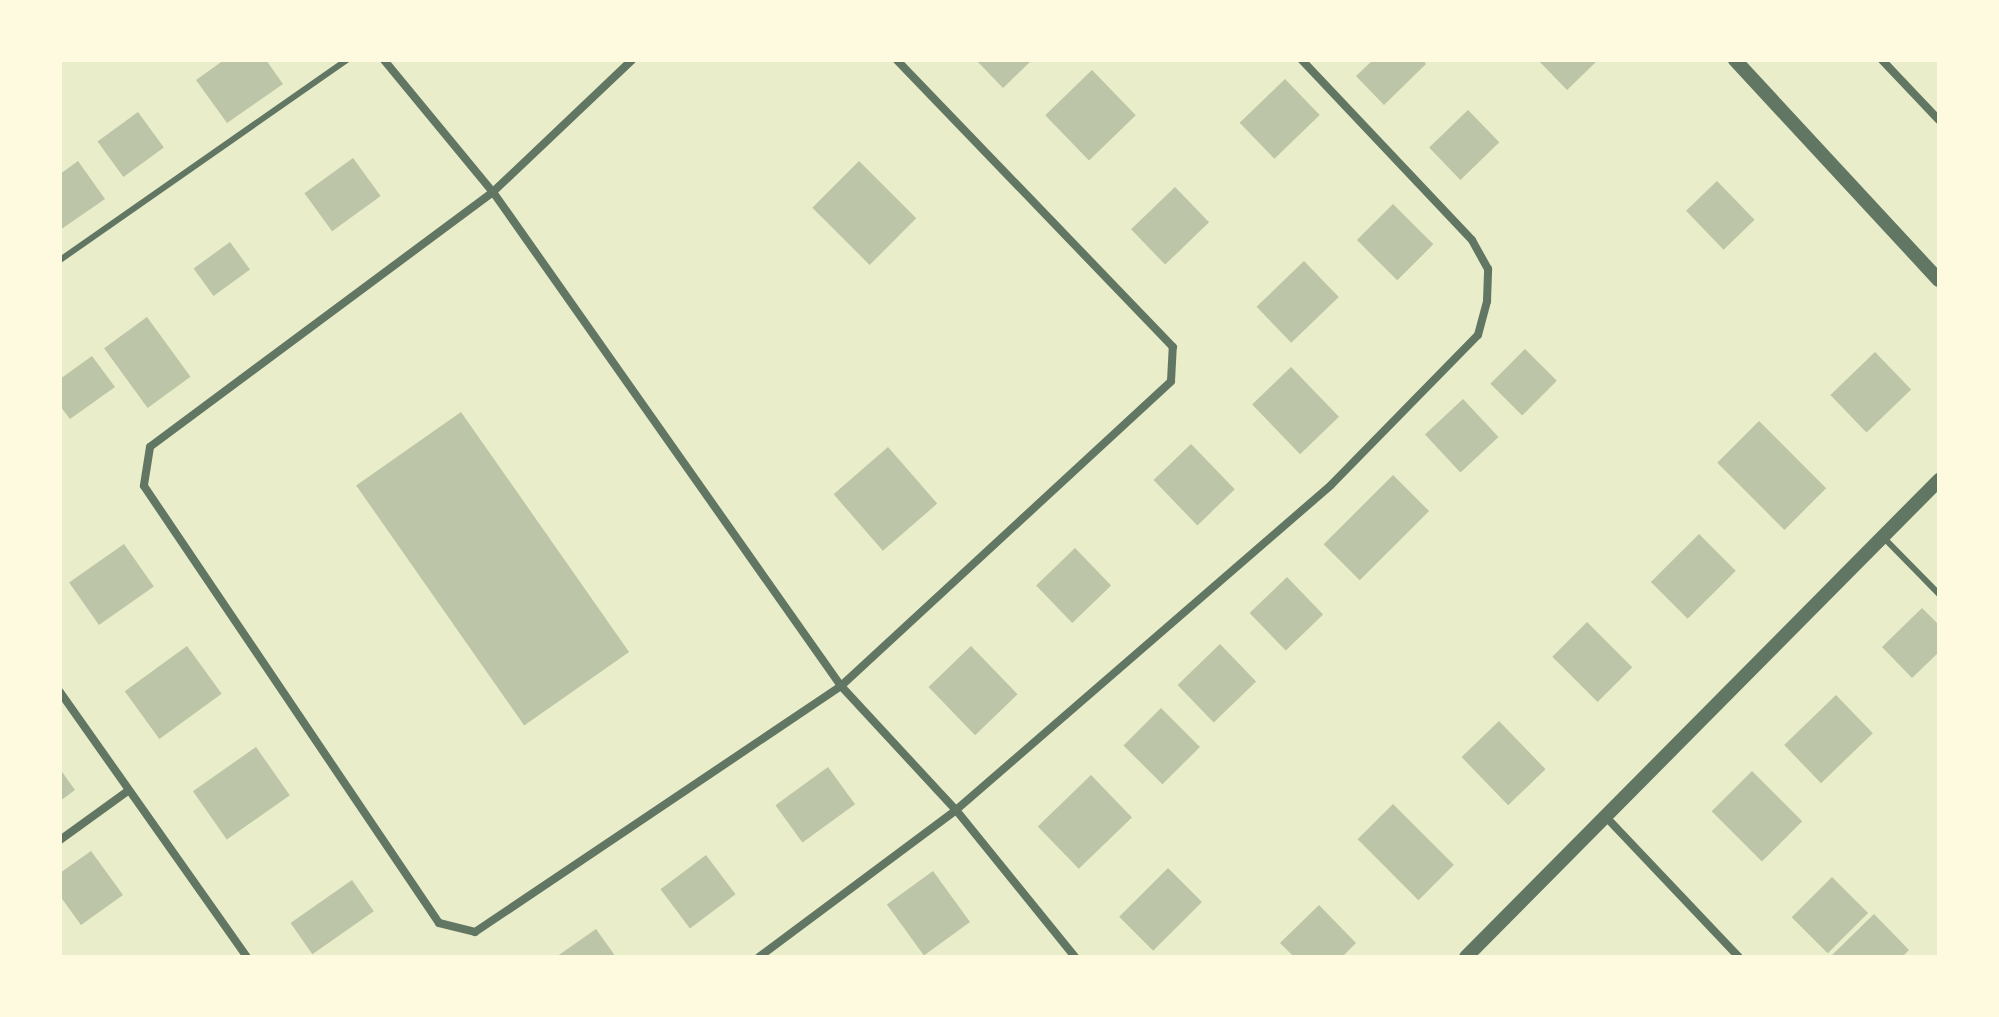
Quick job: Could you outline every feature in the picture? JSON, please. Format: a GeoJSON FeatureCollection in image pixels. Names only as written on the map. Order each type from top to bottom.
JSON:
{"type":"FeatureCollection","features":[{"type":"Feature","properties":{"kind":"street"},"geometry":{"type":"LineString","coordinates":[[384,60],[493,192],[841,686],[956,810],[1075,957]]}},
{"type":"Feature","properties":{"kind":"street"},"geometry":{"type":"LineString","coordinates":[[632,60],[493,192],[150,447],[144,486],[439,923],[475,932],[841,686],[1171,381],[1173,347],[897,60]]}},
{"type":"Feature","properties":{"kind":"street"},"geometry":{"type":"LineString","coordinates":[[759,957],[956,810],[1331,485],[1478,335],[1487,301],[1488,269],[1472,240],[1302,60]]}},
{"type":"Feature","properties":{"kind":"street"},"geometry":{"type":"LineString","coordinates":[[1735,60],[1939,280]]}},
{"type":"Feature","properties":{"kind":"street"},"geometry":{"type":"LineString","coordinates":[[1882,60],[1939,120]]}},
{"type":"Feature","properties":{"kind":"street"},"geometry":{"type":"LineString","coordinates":[[1466,957],[1939,480]]}},
{"type":"Feature","properties":{"kind":"street"},"geometry":{"type":"LineString","coordinates":[[60,692],[247,957]]}},
{"type":"Feature","properties":{"kind":"street"},"geometry":{"type":"LineString","coordinates":[[60,840],[128,791]]}},
{"type":"Feature","properties":{"kind":"street"},"geometry":{"type":"LineString","coordinates":[[1606,817],[1739,957]]}},
{"type":"Feature","properties":{"kind":"lane"},"geometry":{"type":"LineString","coordinates":[[60,260],[347,60]]}},
{"type":"Feature","properties":{"kind":"lane"},"geometry":{"type":"LineString","coordinates":[[1883,537],[1939,594]]}},
{"type":"Feature","properties":{"kind":"building"},"geometry":{"type":"Polygon","coordinates":[[[224,60],[266,60],[283,84],[227,123],[196,80],[224,60]]]}},
{"type":"Feature","properties":{"kind":"building"},"geometry":{"type":"Polygon","coordinates":[[[976,60],[1032,60],[1003,88],[976,60]]]}},
{"type":"Feature","properties":{"kind":"building"},"geometry":{"type":"Polygon","coordinates":[[[1373,60],[1423,60],[1426,64],[1384,105],[1356,76],[1373,60]]]}},
{"type":"Feature","properties":{"kind":"building"},"geometry":{"type":"Polygon","coordinates":[[[1538,60],[1598,60],[1567,90],[1538,60]]]}},
{"type":"Feature","properties":{"kind":"building"},"geometry":{"type":"Polygon","coordinates":[[[1092,70],[1136,115],[1089,160],[1045,115],[1092,70]]]}},
{"type":"Feature","properties":{"kind":"building"},"geometry":{"type":"Polygon","coordinates":[[[1285,79],[1320,115],[1274,159],[1240,123],[1285,79]]]}},
{"type":"Feature","properties":{"kind":"building"},"geometry":{"type":"Polygon","coordinates":[[[1468,110],[1499,142],[1460,180],[1429,148],[1468,110]]]}},
{"type":"Feature","properties":{"kind":"building"},"geometry":{"type":"Polygon","coordinates":[[[138,112],[164,148],[123,177],[98,141],[138,112]]]}},
{"type":"Feature","properties":{"kind":"building"},"geometry":{"type":"Polygon","coordinates":[[[353,158],[381,196],[332,231],[304,193],[353,158]]]}},
{"type":"Feature","properties":{"kind":"building"},"geometry":{"type":"Polygon","coordinates":[[[78,161],[105,199],[60,230],[60,174],[78,161]]]}},
{"type":"Feature","properties":{"kind":"building"},"geometry":{"type":"Polygon","coordinates":[[[859,161],[916,218],[870,265],[812,208],[859,161]]]}},
{"type":"Feature","properties":{"kind":"building"},"geometry":{"type":"Polygon","coordinates":[[[1717,181],[1755,220],[1724,250],[1686,211],[1717,181]]]}},
{"type":"Feature","properties":{"kind":"building"},"geometry":{"type":"Polygon","coordinates":[[[1175,187],[1209,222],[1165,265],[1131,229],[1175,187]]]}},
{"type":"Feature","properties":{"kind":"building"},"geometry":{"type":"Polygon","coordinates":[[[1393,204],[1433,244],[1397,280],[1357,240],[1393,204]]]}},
{"type":"Feature","properties":{"kind":"building"},"geometry":{"type":"Polygon","coordinates":[[[230,242],[250,270],[214,296],[194,268],[230,242]]]}},
{"type":"Feature","properties":{"kind":"building"},"geometry":{"type":"Polygon","coordinates":[[[1304,261],[1339,297],[1291,343],[1257,307],[1304,261]]]}},
{"type":"Feature","properties":{"kind":"building"},"geometry":{"type":"Polygon","coordinates":[[[147,317],[190,377],[148,408],[104,348],[147,317]]]}},
{"type":"Feature","properties":{"kind":"building"},"geometry":{"type":"Polygon","coordinates":[[[1525,349],[1557,381],[1522,415],[1490,384],[1525,349]]]}},
{"type":"Feature","properties":{"kind":"building"},"geometry":{"type":"Polygon","coordinates":[[[1875,352],[1911,389],[1867,432],[1830,395],[1875,352]]]}},
{"type":"Feature","properties":{"kind":"building"},"geometry":{"type":"Polygon","coordinates":[[[92,356],[115,387],[70,419],[60,406],[60,379],[92,356]]]}},
{"type":"Feature","properties":{"kind":"building"},"geometry":{"type":"Polygon","coordinates":[[[1291,367],[1339,417],[1300,454],[1252,405],[1291,367]]]}},
{"type":"Feature","properties":{"kind":"building"},"geometry":{"type":"Polygon","coordinates":[[[1463,399],[1498,437],[1460,472],[1425,434],[1463,399]]]}},
{"type":"Feature","properties":{"kind":"building"},"geometry":{"type":"Polygon","coordinates":[[[461,412],[629,652],[524,725],[356,485],[461,412]]]}},
{"type":"Feature","properties":{"kind":"building"},"geometry":{"type":"Polygon","coordinates":[[[1759,421],[1826,488],[1784,530],[1717,463],[1759,421]]]}},
{"type":"Feature","properties":{"kind":"building"},"geometry":{"type":"Polygon","coordinates":[[[1191,444],[1235,489],[1197,525],[1154,480],[1191,444]]]}},
{"type":"Feature","properties":{"kind":"building"},"geometry":{"type":"Polygon","coordinates":[[[888,447],[937,504],[883,551],[834,494],[888,447]]]}},
{"type":"Feature","properties":{"kind":"building"},"geometry":{"type":"Polygon","coordinates":[[[1393,475],[1429,511],[1360,580],[1324,544],[1393,475]]]}},
{"type":"Feature","properties":{"kind":"building"},"geometry":{"type":"Polygon","coordinates":[[[1699,534],[1736,571],[1688,619],[1651,582],[1699,534]]]}},
{"type":"Feature","properties":{"kind":"building"},"geometry":{"type":"Polygon","coordinates":[[[124,544],[154,587],[99,625],[69,582],[124,544]]]}},
{"type":"Feature","properties":{"kind":"building"},"geometry":{"type":"Polygon","coordinates":[[[1075,548],[1111,585],[1072,623],[1036,586],[1075,548]]]}},
{"type":"Feature","properties":{"kind":"building"},"geometry":{"type":"Polygon","coordinates":[[[1287,577],[1323,614],[1286,651],[1250,613],[1287,577]]]}},
{"type":"Feature","properties":{"kind":"building"},"geometry":{"type":"Polygon","coordinates":[[[1922,608],[1939,625],[1939,652],[1912,678],[1882,647],[1922,608]]]}},
{"type":"Feature","properties":{"kind":"building"},"geometry":{"type":"Polygon","coordinates":[[[1587,622],[1632,667],[1598,702],[1552,657],[1587,622]]]}},
{"type":"Feature","properties":{"kind":"building"},"geometry":{"type":"Polygon","coordinates":[[[1220,644],[1256,681],[1214,722],[1178,685],[1220,644]]]}},
{"type":"Feature","properties":{"kind":"building"},"geometry":{"type":"Polygon","coordinates":[[[187,646],[222,694],[159,739],[125,691],[187,646]]]}},
{"type":"Feature","properties":{"kind":"building"},"geometry":{"type":"Polygon","coordinates":[[[971,646],[1018,694],[975,735],[929,687],[971,646]]]}},
{"type":"Feature","properties":{"kind":"building"},"geometry":{"type":"Polygon","coordinates":[[[1836,695],[1873,733],[1821,783],[1784,745],[1836,695]]]}},
{"type":"Feature","properties":{"kind":"building"},"geometry":{"type":"Polygon","coordinates":[[[1161,708],[1200,747],[1162,784],[1124,745],[1161,708]]]}},
{"type":"Feature","properties":{"kind":"building"},"geometry":{"type":"Polygon","coordinates":[[[1499,721],[1546,769],[1508,805],[1462,757],[1499,721]]]}},
{"type":"Feature","properties":{"kind":"building"},"geometry":{"type":"Polygon","coordinates":[[[256,747],[290,795],[227,839],[193,791],[256,747]]]}},
{"type":"Feature","properties":{"kind":"building"},"geometry":{"type":"Polygon","coordinates":[[[828,767],[855,804],[802,842],[775,805],[828,767]]]}},
{"type":"Feature","properties":{"kind":"building"},"geometry":{"type":"Polygon","coordinates":[[[60,769],[75,790],[60,801],[60,769]]]}},
{"type":"Feature","properties":{"kind":"building"},"geometry":{"type":"Polygon","coordinates":[[[1752,771],[1802,821],[1762,862],[1712,811],[1752,771]]]}},
{"type":"Feature","properties":{"kind":"building"},"geometry":{"type":"Polygon","coordinates":[[[1091,775],[1132,817],[1079,869],[1038,826],[1091,775]]]}},
{"type":"Feature","properties":{"kind":"building"},"geometry":{"type":"Polygon","coordinates":[[[1393,804],[1454,865],[1418,900],[1358,839],[1393,804]]]}},
{"type":"Feature","properties":{"kind":"building"},"geometry":{"type":"Polygon","coordinates":[[[91,851],[123,895],[81,925],[60,896],[60,873],[91,851]]]}},
{"type":"Feature","properties":{"kind":"building"},"geometry":{"type":"Polygon","coordinates":[[[706,855],[735,894],[690,928],[660,889],[706,855]]]}},
{"type":"Feature","properties":{"kind":"building"},"geometry":{"type":"Polygon","coordinates":[[[1168,868],[1202,902],[1153,951],[1119,917],[1168,868]]]}},
{"type":"Feature","properties":{"kind":"building"},"geometry":{"type":"Polygon","coordinates":[[[933,871],[970,922],[924,955],[887,905],[933,871]]]}},
{"type":"Feature","properties":{"kind":"building"},"geometry":{"type":"Polygon","coordinates":[[[1832,877],[1868,913],[1828,953],[1792,917],[1832,877]]]}},
{"type":"Feature","properties":{"kind":"building"},"geometry":{"type":"Polygon","coordinates":[[[352,880],[374,911],[312,954],[291,923],[352,880]]]}},
{"type":"Feature","properties":{"kind":"building"},"geometry":{"type":"Polygon","coordinates":[[[1319,905],[1356,943],[1342,957],[1294,957],[1280,943],[1319,905]]]}},
{"type":"Feature","properties":{"kind":"building"},"geometry":{"type":"Polygon","coordinates":[[[1874,914],[1909,950],[1902,957],[1832,955],[1874,914]]]}},
{"type":"Feature","properties":{"kind":"building"},"geometry":{"type":"Polygon","coordinates":[[[596,929],[616,957],[556,957],[596,929]]]}}]}
